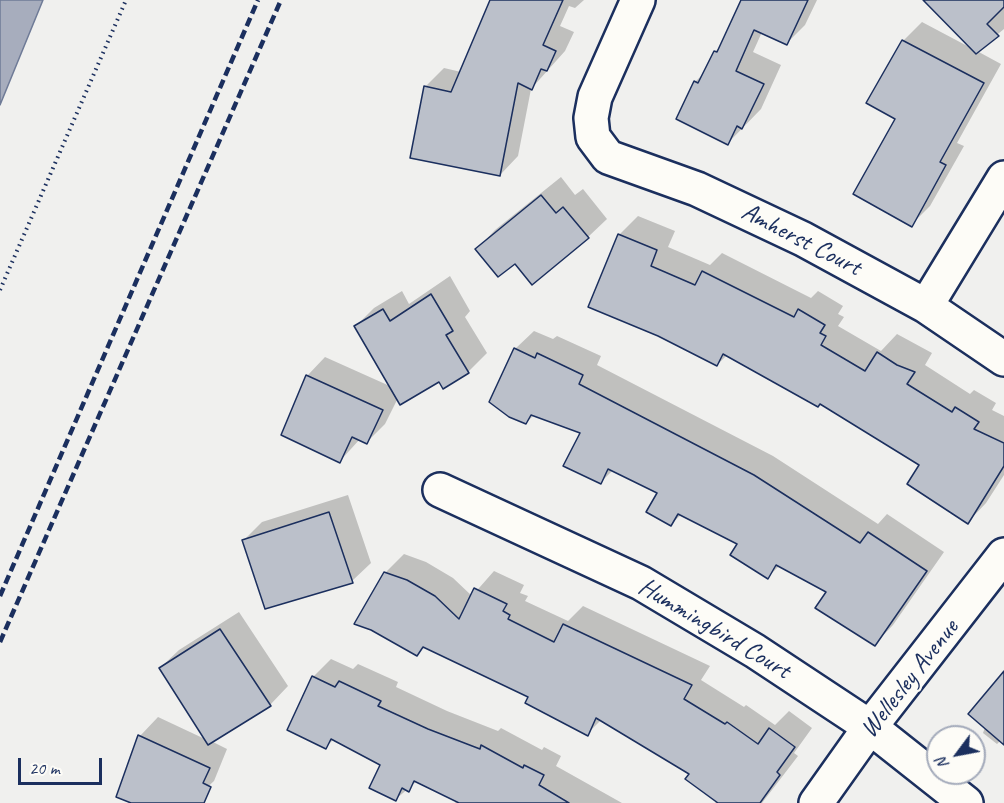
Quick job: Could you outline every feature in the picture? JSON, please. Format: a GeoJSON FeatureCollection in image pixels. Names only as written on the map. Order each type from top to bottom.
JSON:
{"type":"FeatureCollection","features":[{"type":"Feature","properties":{"kind":"street","name":"Amherst Court"},"geometry":{"type":"LineString","coordinates":[[638,0],[595,97],[591,118],[593,137],[608,157],[697,189],[803,239],[926,306],[1004,359]]}},
{"type":"Feature","properties":{"kind":"street"},"geometry":{"type":"LineString","coordinates":[[926,306],[1004,178]]}},
{"type":"Feature","properties":{"kind":"street","name":"Hummingbird Court"},"geometry":{"type":"LineString","coordinates":[[440,490],[641,583],[755,651],[870,727],[966,803]]}},
{"type":"Feature","properties":{"kind":"street","name":"Wellesley Avenue"},"geometry":{"type":"LineString","coordinates":[[816,803],[870,727],[1004,555]]}},
{"type":"Feature","properties":{"kind":"path"},"geometry":{"type":"LineString","coordinates":[[0,290],[126,0]]}},
{"type":"Feature","properties":{"kind":"water"},"geometry":{"type":"Polygon","coordinates":[[[0,0],[43,0],[0,105],[0,0]]]}},
{"type":"Feature","properties":{"kind":"building"},"geometry":{"type":"Polygon","coordinates":[[[490,0],[563,0],[543,45],[556,51],[547,71],[541,69],[532,90],[518,83],[500,176],[410,158],[424,86],[451,92],[490,0]]]}},
{"type":"Feature","properties":{"kind":"building"},"geometry":{"type":"Polygon","coordinates":[[[741,0],[808,0],[787,45],[754,30],[736,71],[764,84],[742,129],[737,126],[728,145],[676,119],[694,81],[698,83],[714,51],[717,52],[741,0]]]}},
{"type":"Feature","properties":{"kind":"building"},"geometry":{"type":"Polygon","coordinates":[[[923,0],[1004,0],[1004,7],[987,24],[999,36],[976,54],[923,0]]]}},
{"type":"Feature","properties":{"kind":"building"},"geometry":{"type":"Polygon","coordinates":[[[902,40],[984,83],[940,162],[946,165],[912,227],[853,194],[895,119],[866,103],[902,40]]]}},
{"type":"Feature","properties":{"kind":"building"},"geometry":{"type":"Polygon","coordinates":[[[541,195],[556,213],[563,207],[589,238],[532,285],[515,264],[498,277],[475,249],[541,195]]]}},
{"type":"Feature","properties":{"kind":"building"},"geometry":{"type":"Polygon","coordinates":[[[618,234],[657,250],[651,266],[695,285],[702,271],[794,317],[798,309],[825,325],[820,333],[826,336],[821,345],[865,371],[877,352],[897,365],[915,372],[907,384],[952,412],[955,407],[979,422],[974,429],[1004,443],[1004,466],[968,524],[907,484],[919,465],[820,404],[818,407],[723,354],[717,366],[658,336],[588,307],[618,234]]]}},
{"type":"Feature","properties":{"kind":"building"},"geometry":{"type":"Polygon","coordinates":[[[431,294],[453,331],[446,335],[469,373],[443,389],[439,382],[400,405],[354,326],[383,309],[390,321],[431,294]]]}},
{"type":"Feature","properties":{"kind":"building"},"geometry":{"type":"Polygon","coordinates":[[[514,348],[535,358],[537,353],[583,375],[579,384],[754,475],[860,543],[868,532],[927,571],[875,646],[815,608],[826,592],[776,565],[768,579],[730,555],[737,544],[678,514],[671,526],[646,512],[657,493],[608,469],[601,484],[563,466],[580,433],[531,415],[526,424],[509,417],[489,402],[514,348]]]}},
{"type":"Feature","properties":{"kind":"building"},"geometry":{"type":"Polygon","coordinates":[[[306,375],[383,410],[367,444],[352,437],[340,463],[281,435],[306,375]]]}},
{"type":"Feature","properties":{"kind":"building"},"geometry":{"type":"Polygon","coordinates":[[[329,512],[353,583],[265,609],[242,540],[329,512]]]}},
{"type":"Feature","properties":{"kind":"building"},"geometry":{"type":"Polygon","coordinates":[[[384,572],[407,580],[435,596],[459,619],[474,588],[507,604],[503,611],[510,615],[508,619],[554,642],[563,624],[692,685],[684,699],[725,724],[727,722],[758,744],[769,728],[795,747],[777,772],[780,775],[760,803],[718,803],[685,779],[689,774],[596,718],[588,736],[525,703],[528,697],[423,647],[417,656],[371,630],[354,624],[384,572]]]}},
{"type":"Feature","properties":{"kind":"building"},"geometry":{"type":"Polygon","coordinates":[[[220,629],[271,706],[208,745],[159,668],[220,629]]]}},
{"type":"Feature","properties":{"kind":"building"},"geometry":{"type":"Polygon","coordinates":[[[1004,671],[1004,745],[986,730],[986,725],[981,725],[968,714],[1004,671]]]}},
{"type":"Feature","properties":{"kind":"building"},"geometry":{"type":"Polygon","coordinates":[[[312,676],[335,687],[339,681],[381,701],[378,706],[428,729],[480,749],[481,745],[523,768],[524,765],[544,775],[539,785],[569,803],[459,803],[414,781],[409,792],[402,788],[396,801],[369,788],[380,765],[331,739],[326,749],[287,730],[312,676]]]}},
{"type":"Feature","properties":{"kind":"building"},"geometry":{"type":"Polygon","coordinates":[[[138,735],[210,768],[203,783],[211,787],[204,803],[131,803],[116,797],[138,735]]]}},
{"type":"Feature","properties":{"kind":"railway"},"geometry":{"type":"LineString","coordinates":[[0,596],[258,0]]}},
{"type":"Feature","properties":{"kind":"railway"},"geometry":{"type":"LineString","coordinates":[[0,642],[281,0]]}}]}
